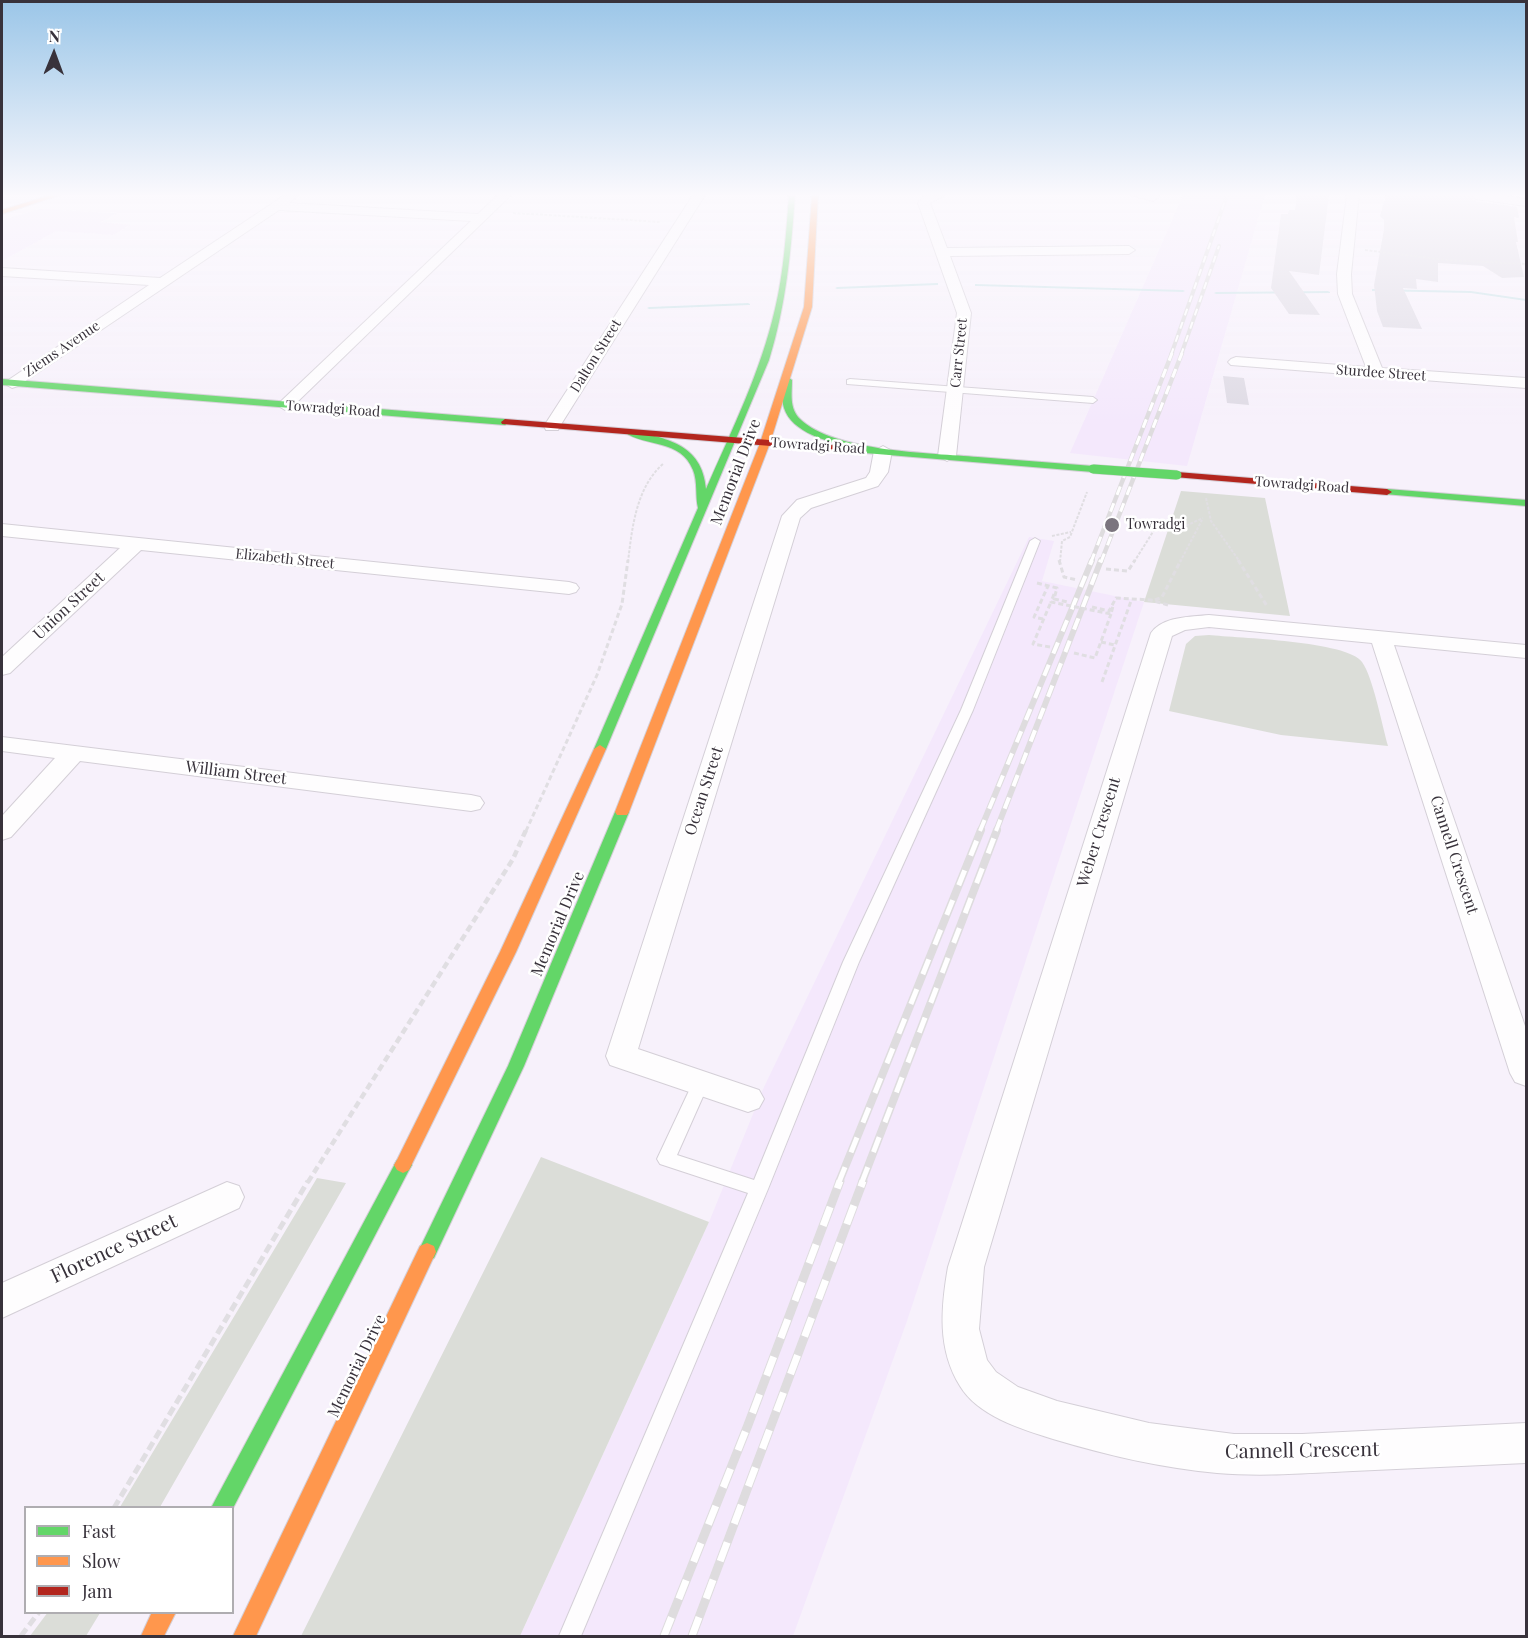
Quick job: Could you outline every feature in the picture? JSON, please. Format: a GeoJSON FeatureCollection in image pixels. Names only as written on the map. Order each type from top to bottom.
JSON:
{"type":"FeatureCollection","features":[{"type":"Feature","properties":{"kind":"main road","name":"Memorial Drive"},"geometry":{"type":"LineString","coordinates":[[223,1506],[385,1200],[507,953],[579,798],[762,368],[776,323],[785,271]]}},
{"type":"Feature","properties":{"kind":"main road","name":"Memorial Drive"},"geometry":{"type":"LineString","coordinates":[[244,1636],[410,1293],[516,1066],[618,823],[788,378],[808,307],[810,271]]}},
{"type":"Feature","properties":{"kind":"main road"},"geometry":{"type":"LineString","coordinates":[[788,378],[789,411],[797,422],[812,431],[883,451]]}},
{"type":"Feature","properties":{"kind":"main road","name":"Towradgi Road"},"geometry":{"type":"LineString","coordinates":[[7,383],[1527,503]]}},
{"type":"Feature","properties":{"kind":"main road"},"geometry":{"type":"LineString","coordinates":[[628,432],[673,446],[697,461],[704,478],[701,513]]}},
{"type":"Feature","properties":{"kind":"main road"},"geometry":{"type":"LineString","coordinates":[[152,1636],[164,1614]]}},
{"type":"Feature","properties":{"kind":"street","name":"Ziems Avenue"},"geometry":{"type":"LineString","coordinates":[[7,383],[175,271]]}},
{"type":"Feature","properties":{"kind":"street"},"geometry":{"type":"LineString","coordinates":[[285,405],[425,271]]}},
{"type":"Feature","properties":{"kind":"street","name":"Dalton Street"},"geometry":{"type":"LineString","coordinates":[[552,426],[649,271]]}},
{"type":"Feature","properties":{"kind":"street","name":"Carr Street"},"geometry":{"type":"LineString","coordinates":[[947,456],[964,313],[950,271]]}},
{"type":"Feature","properties":{"kind":"street"},"geometry":{"type":"LineString","coordinates":[[1345,271],[1345,294],[1376,372]]}},
{"type":"Feature","properties":{"kind":"street"},"geometry":{"type":"LineString","coordinates":[[2,272],[159,282]]}},
{"type":"Feature","properties":{"kind":"street","name":"Sturdee Street"},"geometry":{"type":"LineString","coordinates":[[1236,362],[1527,383]]}},
{"type":"Feature","properties":{"kind":"street","name":"Ocean Street"},"geometry":{"type":"LineString","coordinates":[[748,1099],[621,1056],[791,516],[804,504],[872,482],[879,472],[883,451]]}},
{"type":"Feature","properties":{"kind":"street","name":"Elizabeth Street"},"geometry":{"type":"LineString","coordinates":[[2,530],[569,588]]}},
{"type":"Feature","properties":{"kind":"street","name":"Union Street"},"geometry":{"type":"LineString","coordinates":[[2,668],[136,544]]}},
{"type":"Feature","properties":{"kind":"street","name":"Weber Crescent"},"geometry":{"type":"LineString","coordinates":[[982,1384],[967,1358],[960,1323],[960,1296],[966,1267],[1158,639],[1171,627],[1193,621],[1527,651]]}},
{"type":"Feature","properties":{"kind":"street","name":"Cannell Crescent"},"geometry":{"type":"LineString","coordinates":[[1381,638],[1527,1073]]}},
{"type":"Feature","properties":{"kind":"street","name":"William Street"},"geometry":{"type":"LineString","coordinates":[[2,744],[471,803]]}},
{"type":"Feature","properties":{"kind":"street"},"geometry":{"type":"LineString","coordinates":[[2,831],[74,753]]}},
{"type":"Feature","properties":{"kind":"street","name":"Florence Street"},"geometry":{"type":"LineString","coordinates":[[2,1301],[227,1197]]}},
{"type":"Feature","properties":{"kind":"street","name":"Cannell Crescent"},"geometry":{"type":"LineString","coordinates":[[982,1384],[1011,1403],[1053,1420],[1160,1445],[1218,1453],[1286,1455],[1527,1443]]}},
{"type":"Feature","properties":{"kind":"lane"},"geometry":{"type":"LineString","coordinates":[[850,382],[1094,400]]}},
{"type":"Feature","properties":{"kind":"lane"},"geometry":{"type":"LineString","coordinates":[[570,1636],[759,1189],[851,962],[967,710],[1035,541]]}},
{"type":"Feature","properties":{"kind":"lane"},"geometry":{"type":"LineString","coordinates":[[701,1083],[666,1159],[759,1189]]}},
{"type":"Feature","properties":{"kind":"path"},"geometry":{"type":"LineString","coordinates":[[115,1506],[336,1136],[513,859],[597,675],[622,604],[634,513],[657,469],[670,460]]}},
{"type":"Feature","properties":{"kind":"path"},"geometry":{"type":"LineString","coordinates":[[1077,580],[1064,577],[1059,560],[1062,541],[1070,537],[1087,492],[1083,484]]}},
{"type":"Feature","properties":{"kind":"path"},"geometry":{"type":"LineString","coordinates":[[1151,600],[1162,597],[1203,518],[1207,495]]}},
{"type":"Feature","properties":{"kind":"path"},"geometry":{"type":"LineString","coordinates":[[1205,508],[1211,524],[1257,584],[1265,599],[1272,627]]}},
{"type":"Feature","properties":{"kind":"path"},"geometry":{"type":"LineString","coordinates":[[1106,569],[1128,571],[1156,527],[1181,528],[1203,518]]}},
{"type":"Feature","properties":{"kind":"path"},"geometry":{"type":"LineString","coordinates":[[1043,619],[1034,617],[1048,586]]}},
{"type":"Feature","properties":{"kind":"path"},"geometry":{"type":"LineString","coordinates":[[1050,647],[1033,644],[1054,594],[1054,600],[1068,602]]}},
{"type":"Feature","properties":{"kind":"path"},"geometry":{"type":"LineString","coordinates":[[1102,682],[1131,601]]}},
{"type":"Feature","properties":{"kind":"path"},"geometry":{"type":"LineString","coordinates":[[1050,602],[1111,614]]}},
{"type":"Feature","properties":{"kind":"path"},"geometry":{"type":"LineString","coordinates":[[1074,653],[1095,658],[1113,606],[1109,611],[1092,607]]}},
{"type":"Feature","properties":{"kind":"path"},"geometry":{"type":"LineString","coordinates":[[1101,642],[1115,645]]}},
{"type":"Feature","properties":{"kind":"path"},"geometry":{"type":"LineString","coordinates":[[21,1636],[38,1614]]}},
{"type":"Feature","properties":{"kind":"shaded area"},"geometry":{"type":"Polygon","coordinates":[[[1150,271],[1243,271],[1187,466],[1070,453],[1150,271]]]}},
{"type":"Feature","properties":{"kind":"shaded area"},"geometry":{"type":"Polygon","coordinates":[[[1181,491],[1265,498],[1290,616],[1144,602],[1181,491]]]}},
{"type":"Feature","properties":{"kind":"shaded area"},"geometry":{"type":"Polygon","coordinates":[[[1029,537],[1054,541],[1042,581],[1144,602],[907,1321],[793,1636],[520,1636],[709,1222],[764,1087],[1029,537]]]}},
{"type":"Feature","properties":{"kind":"shaded area"},"geometry":{"type":"Polygon","coordinates":[[[1209,635],[1315,645],[1353,655],[1362,662],[1370,678],[1388,746],[1281,735],[1169,711],[1186,644],[1195,636],[1209,635]]]}},
{"type":"Feature","properties":{"kind":"shaded area"},"geometry":{"type":"Polygon","coordinates":[[[541,1157],[709,1222],[520,1636],[301,1636],[541,1157]]]}},
{"type":"Feature","properties":{"kind":"shaded area"},"geometry":{"type":"Polygon","coordinates":[[[317,1178],[346,1183],[161,1506],[121,1506],[317,1178]]]}},
{"type":"Feature","properties":{"kind":"shaded area"},"geometry":{"type":"Polygon","coordinates":[[[46,1614],[99,1614],[86,1636],[30,1636],[46,1614]]]}},
{"type":"Feature","properties":{"kind":"building"},"geometry":{"type":"Polygon","coordinates":[[[1273,271],[1289,271],[1320,315],[1289,314],[1271,288],[1273,271]]]}},
{"type":"Feature","properties":{"kind":"building"},"geometry":{"type":"Polygon","coordinates":[[[1292,271],[1319,271],[1319,275],[1292,271]]]}},
{"type":"Feature","properties":{"kind":"building"},"geometry":{"type":"Polygon","coordinates":[[[1376,271],[1438,271],[1438,282],[1416,279],[1417,289],[1403,288],[1422,329],[1383,327],[1377,311],[1374,285],[1376,271]]]}},
{"type":"Feature","properties":{"kind":"building"},"geometry":{"type":"Polygon","coordinates":[[[1492,271],[1523,271],[1524,277],[1502,278],[1492,271]]]}},
{"type":"Feature","properties":{"kind":"building"},"geometry":{"type":"Polygon","coordinates":[[[1223,376],[1244,378],[1249,405],[1227,403],[1223,376]]]}},
{"type":"Feature","properties":{"kind":"waterway"},"geometry":{"type":"LineString","coordinates":[[837,288],[936,284]]}},
{"type":"Feature","properties":{"kind":"waterway"},"geometry":{"type":"LineString","coordinates":[[977,285],[1183,291]]}},
{"type":"Feature","properties":{"kind":"waterway"},"geometry":{"type":"LineString","coordinates":[[1374,290],[1471,292],[1526,300]]}},
{"type":"Feature","properties":{"kind":"waterway"},"geometry":{"type":"LineString","coordinates":[[1216,293],[1328,292]]}},
{"type":"Feature","properties":{"kind":"waterway"},"geometry":{"type":"LineString","coordinates":[[649,308],[748,304]]}},
{"type":"Feature","properties":{"kind":"railway"},"geometry":{"type":"LineString","coordinates":[[1171,355],[1200,271]]}},
{"type":"Feature","properties":{"kind":"railway"},"geometry":{"type":"LineString","coordinates":[[1181,355],[1210,271]]}},
{"type":"Feature","properties":{"kind":"railway"},"geometry":{"type":"LineString","coordinates":[[1091,562],[1172,353]]}},
{"type":"Feature","properties":{"kind":"railway"},"geometry":{"type":"LineString","coordinates":[[1101,562],[1182,353]]}},
{"type":"Feature","properties":{"kind":"railway"},"geometry":{"type":"LineString","coordinates":[[980,831],[1092,560]]}},
{"type":"Feature","properties":{"kind":"railway"},"geometry":{"type":"LineString","coordinates":[[996,831],[1101,560]]}},
{"type":"Feature","properties":{"kind":"railway"},"geometry":{"type":"LineString","coordinates":[[839,1182],[981,830]]}},
{"type":"Feature","properties":{"kind":"railway"},"geometry":{"type":"LineString","coordinates":[[862,1182],[997,830]]}},
{"type":"Feature","properties":{"kind":"railway"},"geometry":{"type":"LineString","coordinates":[[664,1636],[748,1425],[840,1181]]}},
{"type":"Feature","properties":{"kind":"railway"},"geometry":{"type":"LineString","coordinates":[[692,1636],[863,1181]]}},
{"type":"Feature","properties":{"kind":"traffic: fast"},"geometry":{"type":"LineString","coordinates":[[732,440],[775,327],[785,271]]}},
{"type":"Feature","properties":{"kind":"traffic: fast"},"geometry":{"type":"LineString","coordinates":[[788,380],[788,405],[797,421],[832,439],[883,451]]}},
{"type":"Feature","properties":{"kind":"traffic: fast"},"geometry":{"type":"LineString","coordinates":[[2,382],[505,422]]}},
{"type":"Feature","properties":{"kind":"traffic: fast"},"geometry":{"type":"LineString","coordinates":[[628,432],[674,445],[693,459],[701,486],[702,506]]}},
{"type":"Feature","properties":{"kind":"traffic: fast"},"geometry":{"type":"LineString","coordinates":[[600,749],[732,440]]}},
{"type":"Feature","properties":{"kind":"traffic: fast"},"geometry":{"type":"LineString","coordinates":[[832,448],[1093,469]]}},
{"type":"Feature","properties":{"kind":"traffic: fast"},"geometry":{"type":"LineString","coordinates":[[1093,469],[1177,475]]}},
{"type":"Feature","properties":{"kind":"traffic: fast"},"geometry":{"type":"LineString","coordinates":[[1387,492],[1526,503]]}},
{"type":"Feature","properties":{"kind":"traffic: fast"},"geometry":{"type":"LineString","coordinates":[[427,1252],[516,1066],[622,812]]}},
{"type":"Feature","properties":{"kind":"traffic: fast"},"geometry":{"type":"LineString","coordinates":[[223,1506],[403,1165]]}},
{"type":"Feature","properties":{"kind":"traffic: slow"},"geometry":{"type":"LineString","coordinates":[[765,443],[808,307],[810,271]]}},
{"type":"Feature","properties":{"kind":"traffic: slow"},"geometry":{"type":"LineString","coordinates":[[622,812],[765,443]]}},
{"type":"Feature","properties":{"kind":"traffic: slow"},"geometry":{"type":"LineString","coordinates":[[403,1165],[508,952],[600,749]]}},
{"type":"Feature","properties":{"kind":"traffic: slow"},"geometry":{"type":"LineString","coordinates":[[244,1636],[427,1252]]}},
{"type":"Feature","properties":{"kind":"traffic: slow"},"geometry":{"type":"LineString","coordinates":[[152,1636],[164,1614]]}},
{"type":"Feature","properties":{"kind":"traffic: jam"},"geometry":{"type":"LineString","coordinates":[[505,422],[832,448]]}},
{"type":"Feature","properties":{"kind":"traffic: jam"},"geometry":{"type":"LineString","coordinates":[[1177,475],[1387,492]]}},
{"type":"Feature","properties":{"kind":"place","name":"Towradgi"},"geometry":{"type":"Point","coordinates":[1112,525]}}]}
